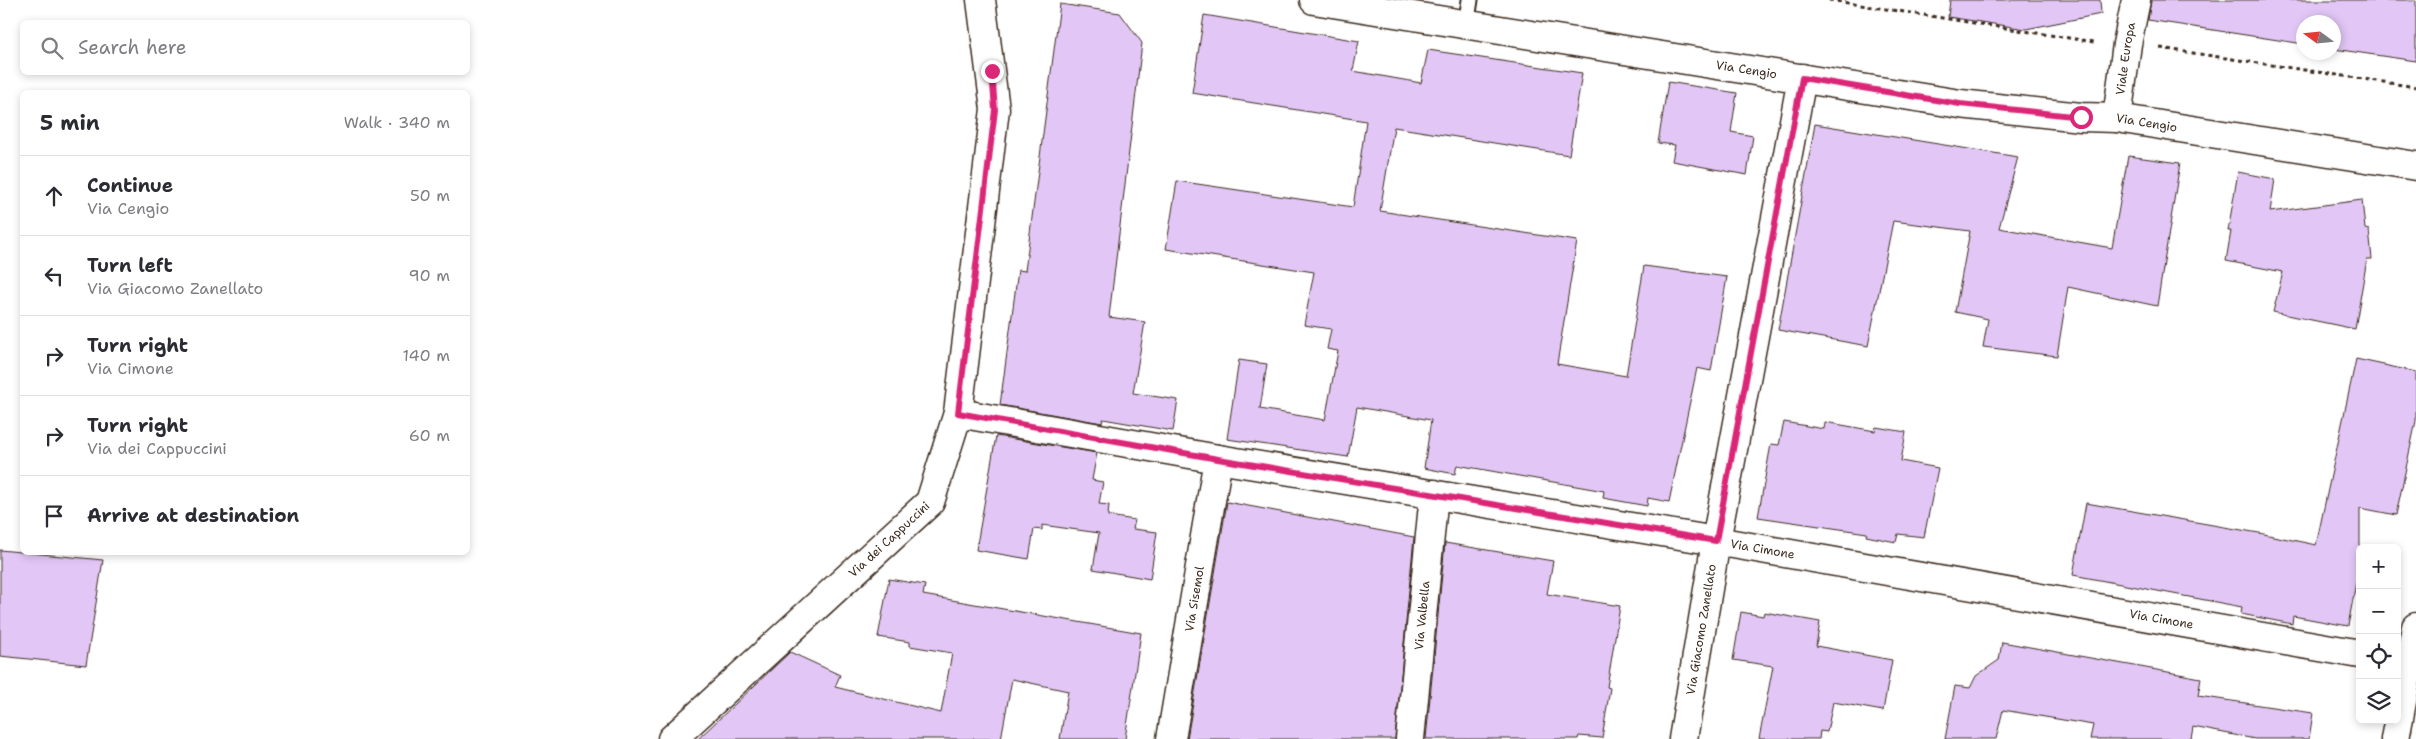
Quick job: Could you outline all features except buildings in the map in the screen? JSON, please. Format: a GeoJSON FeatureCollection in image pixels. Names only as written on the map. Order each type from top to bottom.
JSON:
{"type":"FeatureCollection","features":[{"type":"Feature","properties":{"kind":"street","name":"Via dei Cappuccini"},"geometry":{"type":"LineString","coordinates":[[672,739],[930,502],[958,413],[995,110],[981,0]]}},
{"type":"Feature","properties":{"kind":"street","name":"Via Cengio"},"geometry":{"type":"LineString","coordinates":[[1314,0],[1468,13],[1802,78],[1960,104],[2081,117],[2117,118],[2416,166]]}},
{"type":"Feature","properties":{"kind":"street","name":"Viale Europa"},"geometry":{"type":"LineString","coordinates":[[2117,118],[2127,44],[2136,0]]}},
{"type":"Feature","properties":{"kind":"street","name":"Via Giacomo Zanellato"},"geometry":{"type":"LineString","coordinates":[[1683,739],[1716,541],[1802,78]]}},
{"type":"Feature","properties":{"kind":"street","name":"Via Cimone"},"geometry":{"type":"LineString","coordinates":[[958,413],[1218,459],[1716,541],[2356,653]]}},
{"type":"Feature","properties":{"kind":"street","name":"Via Sisemol"},"geometry":{"type":"LineString","coordinates":[[1171,739],[1218,459]]}},
{"type":"Feature","properties":{"kind":"street","name":"Via Valbella"},"geometry":{"type":"LineString","coordinates":[[1410,739],[1434,494]]}},
{"type":"Feature","properties":{"kind":"street"},"geometry":{"type":"LineString","coordinates":[[2395,739],[2407,662],[2416,627]]}},
{"type":"Feature","properties":{"kind":"path"},"geometry":{"type":"LineString","coordinates":[[1829,0],[2025,32],[2101,41]]}},
{"type":"Feature","properties":{"kind":"path"},"geometry":{"type":"LineString","coordinates":[[2154,47],[2416,86]]}},
{"type":"Feature","properties":{"kind":"route"},"geometry":{"type":"LineString","coordinates":[[992,71],[995,110],[958,413],[1218,459],[1716,541],[1802,78],[1960,104],[2081,117]]}}]}
